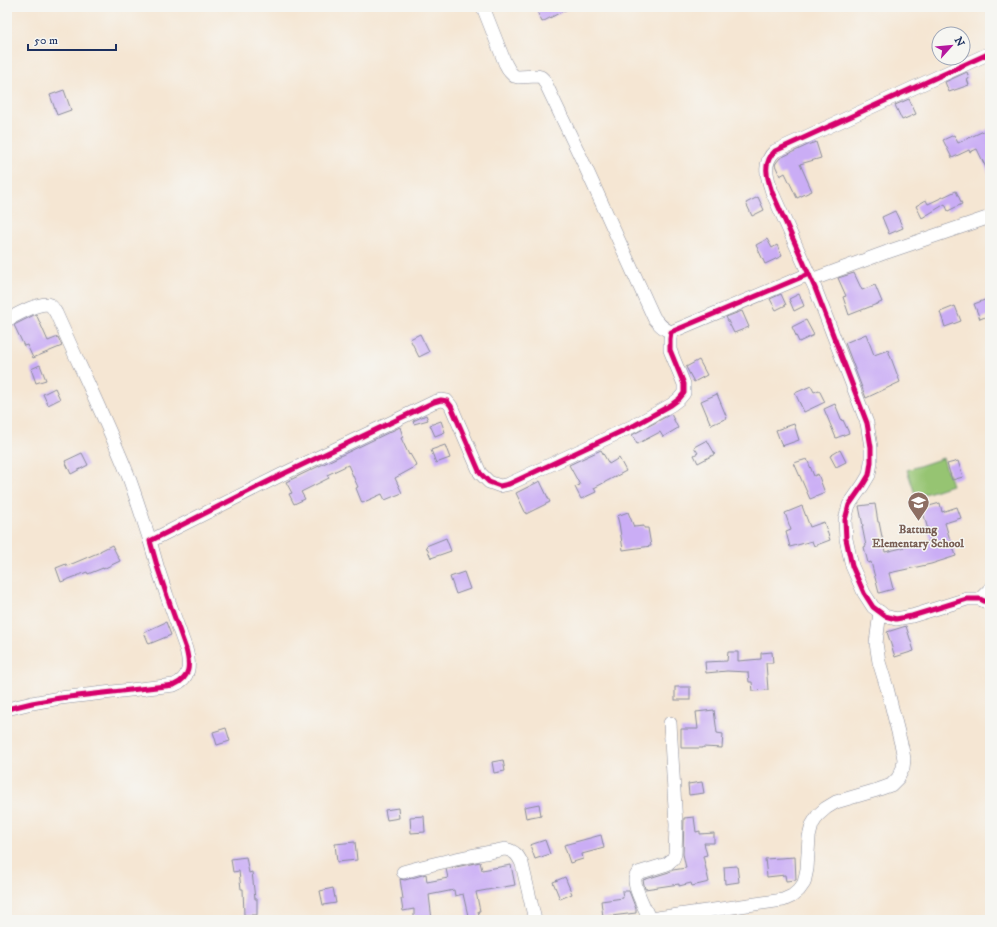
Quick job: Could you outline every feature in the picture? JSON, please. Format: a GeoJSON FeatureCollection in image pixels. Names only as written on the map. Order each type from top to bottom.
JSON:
{"type":"FeatureCollection","features":[{"type":"Feature","properties":{"kind":"street"},"geometry":{"type":"LineString","coordinates":[[483,7],[510,72],[514,76],[518,77],[537,76],[544,80],[654,318],[664,329],[671,332],[810,277],[990,217]]}},
{"type":"Feature","properties":{"kind":"street"},"geometry":{"type":"LineString","coordinates":[[990,53],[775,150],[771,154],[768,161],[767,170],[768,180],[772,192],[810,277],[866,423],[871,448],[869,475],[849,505],[845,520],[846,539],[852,566],[864,593],[873,607],[885,616],[896,619],[912,616],[967,599],[985,602],[990,589]]}},
{"type":"Feature","properties":{"kind":"street"},"geometry":{"type":"LineString","coordinates":[[7,320],[38,305],[50,305],[56,313],[96,401],[138,502],[158,569],[189,661],[189,669],[185,676],[180,682],[174,685],[60,698],[7,709]]}},
{"type":"Feature","properties":{"kind":"street"},"geometry":{"type":"LineString","coordinates":[[150,541],[281,475],[420,408],[441,400],[447,401],[451,406],[480,473],[489,482],[500,486],[509,484],[635,425],[679,399],[684,393],[684,384],[670,350],[671,332]]}},
{"type":"Feature","properties":{"kind":"street"},"geometry":{"type":"LineString","coordinates":[[670,723],[676,825],[675,854],[673,859],[667,864],[638,873],[635,881],[650,920],[784,900],[792,896],[800,890],[804,883],[807,869],[809,837],[812,825],[818,815],[836,802],[891,785],[898,778],[903,768],[904,760],[902,748],[879,662],[876,643],[880,612]]}},
{"type":"Feature","properties":{"kind":"street"},"geometry":{"type":"LineString","coordinates":[[403,872],[461,857],[505,849],[510,850],[516,853],[522,864],[535,920]]}},
{"type":"Feature","properties":{"kind":"green space"},"geometry":{"type":"Polygon","coordinates":[[[943,458],[952,485],[916,497],[907,470],[943,458]]]}},
{"type":"Feature","properties":{"kind":"building"},"geometry":{"type":"Polygon","coordinates":[[[535,7],[571,7],[542,22],[535,7]]]}},
{"type":"Feature","properties":{"kind":"building"},"geometry":{"type":"Polygon","coordinates":[[[967,72],[969,85],[949,92],[945,82],[967,72]]]}},
{"type":"Feature","properties":{"kind":"building"},"geometry":{"type":"Polygon","coordinates":[[[64,90],[71,110],[57,115],[50,95],[64,90]]]}},
{"type":"Feature","properties":{"kind":"building"},"geometry":{"type":"Polygon","coordinates":[[[909,99],[916,114],[902,120],[895,105],[909,99]]]}},
{"type":"Feature","properties":{"kind":"building"},"geometry":{"type":"Polygon","coordinates":[[[990,128],[990,176],[977,149],[970,152],[969,150],[952,158],[943,140],[954,135],[958,143],[990,128]]]}},
{"type":"Feature","properties":{"kind":"building"},"geometry":{"type":"Polygon","coordinates":[[[816,142],[821,158],[800,164],[812,191],[797,198],[785,173],[780,176],[775,165],[780,158],[816,142]]]}},
{"type":"Feature","properties":{"kind":"building"},"geometry":{"type":"Polygon","coordinates":[[[956,191],[962,204],[948,211],[945,204],[922,218],[916,206],[926,200],[928,204],[956,191]]]}},
{"type":"Feature","properties":{"kind":"building"},"geometry":{"type":"Polygon","coordinates":[[[758,197],[764,210],[752,216],[746,203],[758,197]]]}},
{"type":"Feature","properties":{"kind":"building"},"geometry":{"type":"Polygon","coordinates":[[[895,211],[903,228],[889,234],[882,217],[895,211]]]}},
{"type":"Feature","properties":{"kind":"building"},"geometry":{"type":"Polygon","coordinates":[[[767,239],[772,248],[777,245],[782,256],[765,264],[756,245],[767,239]]]}},
{"type":"Feature","properties":{"kind":"building"},"geometry":{"type":"Polygon","coordinates":[[[854,273],[862,290],[875,285],[882,302],[849,315],[843,297],[846,296],[838,278],[854,273]]]}},
{"type":"Feature","properties":{"kind":"building"},"geometry":{"type":"Polygon","coordinates":[[[781,294],[786,305],[776,310],[770,299],[781,294]]]}},
{"type":"Feature","properties":{"kind":"building"},"geometry":{"type":"Polygon","coordinates":[[[799,294],[804,306],[794,311],[789,299],[799,294]]]}},
{"type":"Feature","properties":{"kind":"building"},"geometry":{"type":"Polygon","coordinates":[[[990,298],[990,315],[980,319],[974,304],[990,298]]]}},
{"type":"Feature","properties":{"kind":"building"},"geometry":{"type":"Polygon","coordinates":[[[955,306],[961,321],[945,327],[940,312],[955,306]]]}},
{"type":"Feature","properties":{"kind":"building"},"geometry":{"type":"Polygon","coordinates":[[[742,311],[749,327],[734,333],[726,317],[742,311]]]}},
{"type":"Feature","properties":{"kind":"building"},"geometry":{"type":"Polygon","coordinates":[[[36,314],[48,341],[58,337],[62,346],[33,358],[27,345],[24,346],[14,325],[36,314]]]}},
{"type":"Feature","properties":{"kind":"building"},"geometry":{"type":"Polygon","coordinates":[[[806,320],[814,335],[799,342],[792,327],[806,320]]]}},
{"type":"Feature","properties":{"kind":"building"},"geometry":{"type":"Polygon","coordinates":[[[420,334],[429,352],[419,357],[410,339],[420,334]]]}},
{"type":"Feature","properties":{"kind":"building"},"geometry":{"type":"Polygon","coordinates":[[[866,334],[874,355],[888,350],[900,382],[866,398],[845,343],[866,334]]]}},
{"type":"Feature","properties":{"kind":"building"},"geometry":{"type":"Polygon","coordinates":[[[699,360],[707,375],[694,382],[686,367],[699,360]]]}},
{"type":"Feature","properties":{"kind":"building"},"geometry":{"type":"Polygon","coordinates":[[[40,365],[46,380],[36,383],[31,369],[40,365]]]}},
{"type":"Feature","properties":{"kind":"building"},"geometry":{"type":"Polygon","coordinates":[[[811,386],[814,392],[819,390],[825,402],[804,412],[795,393],[811,386]]]}},
{"type":"Feature","properties":{"kind":"building"},"geometry":{"type":"Polygon","coordinates":[[[55,388],[60,399],[48,405],[43,394],[55,388]]]}},
{"type":"Feature","properties":{"kind":"building"},"geometry":{"type":"Polygon","coordinates":[[[717,394],[727,418],[711,425],[701,401],[717,394]]]}},
{"type":"Feature","properties":{"kind":"building"},"geometry":{"type":"Polygon","coordinates":[[[835,404],[849,433],[836,438],[824,409],[835,404]]]}},
{"type":"Feature","properties":{"kind":"building"},"geometry":{"type":"Polygon","coordinates":[[[671,414],[678,428],[663,437],[660,432],[637,444],[632,435],[671,414]]]}},
{"type":"Feature","properties":{"kind":"building"},"geometry":{"type":"Polygon","coordinates":[[[426,415],[428,420],[414,424],[413,421],[426,415]]]}},
{"type":"Feature","properties":{"kind":"building"},"geometry":{"type":"Polygon","coordinates":[[[441,421],[445,432],[435,436],[430,425],[441,421]]]}},
{"type":"Feature","properties":{"kind":"building"},"geometry":{"type":"Polygon","coordinates":[[[794,424],[799,440],[782,446],[776,430],[794,424]]]}},
{"type":"Feature","properties":{"kind":"building"},"geometry":{"type":"Polygon","coordinates":[[[400,427],[403,437],[401,438],[409,455],[410,454],[417,466],[395,478],[402,493],[385,500],[382,494],[362,503],[356,488],[358,487],[348,465],[327,475],[329,478],[301,492],[305,499],[294,504],[289,494],[292,493],[286,482],[400,427]]]}},
{"type":"Feature","properties":{"kind":"building"},"geometry":{"type":"Polygon","coordinates":[[[707,440],[715,454],[698,463],[694,455],[698,453],[694,447],[707,440]]]}},
{"type":"Feature","properties":{"kind":"building"},"geometry":{"type":"Polygon","coordinates":[[[445,445],[450,458],[436,463],[431,450],[445,445]]]}},
{"type":"Feature","properties":{"kind":"building"},"geometry":{"type":"Polygon","coordinates":[[[601,450],[609,464],[619,458],[626,471],[594,488],[596,492],[581,499],[575,487],[580,485],[569,465],[601,450]]]}},
{"type":"Feature","properties":{"kind":"building"},"geometry":{"type":"Polygon","coordinates":[[[840,450],[846,462],[836,467],[830,456],[840,450]]]}},
{"type":"Feature","properties":{"kind":"building"},"geometry":{"type":"Polygon","coordinates":[[[82,453],[88,465],[71,474],[65,461],[82,453]]]}},
{"type":"Feature","properties":{"kind":"building"},"geometry":{"type":"Polygon","coordinates":[[[807,459],[814,476],[818,474],[825,493],[810,499],[794,463],[807,459]]]}},
{"type":"Feature","properties":{"kind":"building"},"geometry":{"type":"Polygon","coordinates":[[[958,461],[963,477],[952,480],[947,464],[958,461]]]}},
{"type":"Feature","properties":{"kind":"building"},"geometry":{"type":"Polygon","coordinates":[[[540,481],[550,502],[526,514],[516,493],[540,481]]]}},
{"type":"Feature","properties":{"kind":"building"},"geometry":{"type":"Polygon","coordinates":[[[940,503],[942,512],[957,507],[961,518],[945,523],[956,556],[931,564],[889,573],[893,589],[879,593],[871,562],[868,563],[864,547],[866,546],[859,506],[875,504],[885,552],[931,541],[922,508],[940,503]]]}},
{"type":"Feature","properties":{"kind":"building"},"geometry":{"type":"Polygon","coordinates":[[[802,506],[810,527],[824,522],[830,540],[814,546],[812,541],[790,547],[786,532],[791,530],[785,513],[802,506]]]}},
{"type":"Feature","properties":{"kind":"building"},"geometry":{"type":"Polygon","coordinates":[[[628,512],[634,527],[644,526],[644,528],[648,528],[651,546],[623,550],[617,516],[628,512]]]}},
{"type":"Feature","properties":{"kind":"building"},"geometry":{"type":"Polygon","coordinates":[[[446,538],[451,551],[431,558],[426,546],[446,538]]]}},
{"type":"Feature","properties":{"kind":"building"},"geometry":{"type":"Polygon","coordinates":[[[112,545],[120,561],[103,569],[88,574],[87,572],[61,582],[56,568],[66,564],[67,566],[100,552],[112,545]]]}},
{"type":"Feature","properties":{"kind":"building"},"geometry":{"type":"Polygon","coordinates":[[[464,572],[470,589],[456,594],[450,577],[464,572]]]}},
{"type":"Feature","properties":{"kind":"building"},"geometry":{"type":"Polygon","coordinates":[[[166,622],[171,635],[149,644],[144,632],[166,622]]]}},
{"type":"Feature","properties":{"kind":"building"},"geometry":{"type":"Polygon","coordinates":[[[906,626],[914,651],[895,657],[887,632],[906,626]]]}},
{"type":"Feature","properties":{"kind":"building"},"geometry":{"type":"Polygon","coordinates":[[[728,652],[738,652],[738,661],[761,659],[761,653],[772,652],[773,663],[766,663],[768,690],[753,691],[752,682],[749,682],[748,672],[727,671],[706,673],[705,662],[727,661],[728,652]]]}},
{"type":"Feature","properties":{"kind":"building"},"geometry":{"type":"Polygon","coordinates":[[[675,687],[690,687],[690,700],[675,700],[675,687]]]}},
{"type":"Feature","properties":{"kind":"building"},"geometry":{"type":"Polygon","coordinates":[[[714,710],[717,733],[723,734],[722,748],[681,748],[681,729],[698,729],[696,712],[714,710]]]}},
{"type":"Feature","properties":{"kind":"building"},"geometry":{"type":"Polygon","coordinates":[[[226,728],[230,741],[217,745],[213,732],[226,728]]]}},
{"type":"Feature","properties":{"kind":"building"},"geometry":{"type":"Polygon","coordinates":[[[503,760],[505,771],[494,773],[492,762],[503,760]]]}},
{"type":"Feature","properties":{"kind":"building"},"geometry":{"type":"Polygon","coordinates":[[[702,782],[704,793],[689,795],[688,784],[702,782]]]}},
{"type":"Feature","properties":{"kind":"building"},"geometry":{"type":"Polygon","coordinates":[[[539,804],[541,815],[526,818],[524,807],[539,804]]]}},
{"type":"Feature","properties":{"kind":"building"},"geometry":{"type":"Polygon","coordinates":[[[398,808],[399,818],[387,820],[385,810],[398,808]]]}},
{"type":"Feature","properties":{"kind":"building"},"geometry":{"type":"Polygon","coordinates":[[[424,816],[425,832],[411,833],[410,817],[424,816]]]}},
{"type":"Feature","properties":{"kind":"building"},"geometry":{"type":"Polygon","coordinates":[[[694,817],[696,832],[700,831],[700,834],[714,833],[714,843],[704,843],[707,855],[703,856],[709,882],[692,886],[691,883],[679,886],[679,884],[645,889],[643,880],[673,870],[686,868],[683,854],[684,818],[694,817]]]}},
{"type":"Feature","properties":{"kind":"building"},"geometry":{"type":"Polygon","coordinates":[[[601,835],[604,848],[582,854],[583,859],[570,863],[564,845],[601,835]]]}},
{"type":"Feature","properties":{"kind":"building"},"geometry":{"type":"Polygon","coordinates":[[[545,840],[550,854],[535,859],[530,845],[545,840]]]}},
{"type":"Feature","properties":{"kind":"building"},"geometry":{"type":"Polygon","coordinates":[[[355,842],[357,860],[337,862],[335,844],[355,842]]]}},
{"type":"Feature","properties":{"kind":"building"},"geometry":{"type":"Polygon","coordinates":[[[246,857],[249,873],[252,872],[255,899],[257,899],[257,915],[244,915],[243,889],[241,889],[239,871],[233,872],[231,859],[246,857]]]}},
{"type":"Feature","properties":{"kind":"building"},"geometry":{"type":"Polygon","coordinates":[[[795,857],[796,880],[786,881],[785,875],[767,877],[765,859],[795,857]]]}},
{"type":"Feature","properties":{"kind":"building"},"geometry":{"type":"Polygon","coordinates":[[[480,862],[482,870],[511,865],[515,885],[476,892],[480,911],[478,911],[480,920],[469,920],[463,894],[455,896],[454,890],[429,895],[432,920],[414,920],[414,909],[403,911],[400,879],[405,880],[426,874],[427,882],[448,878],[446,869],[480,862]]]}},
{"type":"Feature","properties":{"kind":"building"},"geometry":{"type":"Polygon","coordinates":[[[737,866],[739,882],[725,884],[724,867],[737,866]]]}},
{"type":"Feature","properties":{"kind":"building"},"geometry":{"type":"Polygon","coordinates":[[[565,877],[572,894],[560,899],[553,882],[565,877]]]}},
{"type":"Feature","properties":{"kind":"building"},"geometry":{"type":"Polygon","coordinates":[[[333,888],[336,903],[323,905],[320,891],[333,888]]]}},
{"type":"Feature","properties":{"kind":"building"},"geometry":{"type":"Polygon","coordinates":[[[622,891],[629,891],[636,909],[636,913],[603,917],[601,901],[623,898],[622,891]]]}},
{"type":"Feature","properties":{"kind":"cycle path"},"geometry":{"type":"LineString","coordinates":[[990,53],[775,151],[768,160],[767,165],[767,176],[772,192],[815,288],[867,423],[871,447],[869,475],[849,505],[845,520],[846,539],[852,566],[864,593],[873,607],[885,616],[896,619],[912,616],[967,599],[980,599],[990,604]]}},
{"type":"Feature","properties":{"kind":"cycle path"},"geometry":{"type":"LineString","coordinates":[[7,709],[60,698],[174,685],[184,679],[188,670],[186,649],[167,596],[150,541],[281,475],[441,400],[447,401],[451,406],[480,473],[489,482],[500,486],[509,484],[635,425],[679,399],[684,393],[684,384],[670,350],[671,332],[809,274]]}},
{"type":"Feature","properties":{"kind":"place","name":"Battung Elementary School"},"geometry":{"type":"Point","coordinates":[918,522]}}]}
